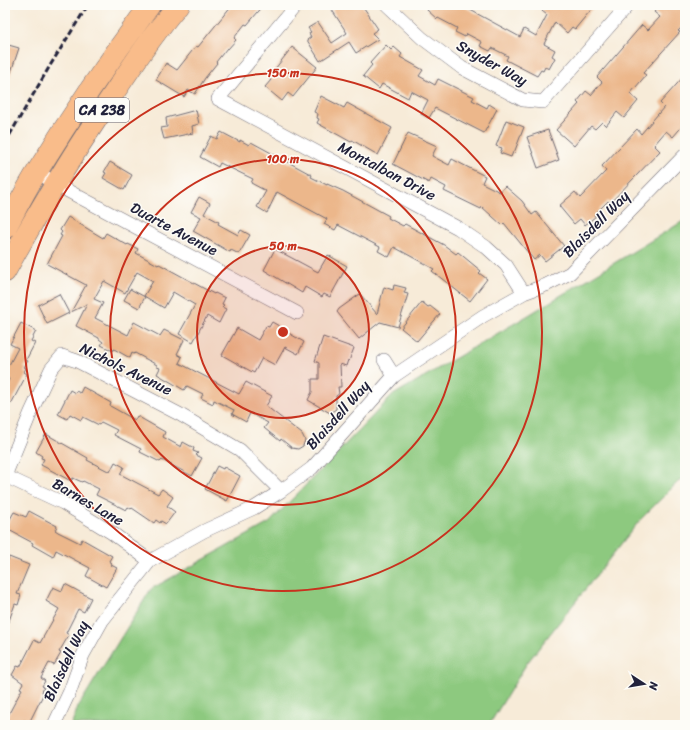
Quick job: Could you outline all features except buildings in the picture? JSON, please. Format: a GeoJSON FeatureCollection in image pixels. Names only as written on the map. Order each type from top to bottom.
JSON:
{"type":"FeatureCollection","features":[{"type":"Feature","properties":{"kind":"main road","name":"CA 238"},"geometry":{"type":"LineString","coordinates":[[5,228],[37,171],[91,87],[150,5]]}},
{"type":"Feature","properties":{"kind":"main road","name":"CA 238"},"geometry":{"type":"LineString","coordinates":[[5,272],[24,236],[82,141],[140,54],[178,5]]}},
{"type":"Feature","properties":{"kind":"street","name":"Montalban Drive"},"geometry":{"type":"LineString","coordinates":[[296,5],[218,100],[458,228],[486,247],[506,265],[524,293]]}},
{"type":"Feature","properties":{"kind":"street","name":"Snyder Way"},"geometry":{"type":"LineString","coordinates":[[387,5],[422,38],[462,68],[523,100],[544,102],[628,5]]}},
{"type":"Feature","properties":{"kind":"street","name":"Blaisdell Way"},"geometry":{"type":"LineString","coordinates":[[54,725],[70,691],[83,655],[102,622],[150,561],[204,531],[254,508],[281,491],[312,468],[394,376],[483,316],[524,293],[546,285],[570,273],[685,155]]}},
{"type":"Feature","properties":{"kind":"street","name":"Duarte Avenue"},"geometry":{"type":"LineString","coordinates":[[37,171],[56,184],[297,313]]}},
{"type":"Feature","properties":{"kind":"street","name":"Nichols Avenue"},"geometry":{"type":"LineString","coordinates":[[5,476],[51,368],[62,356],[77,361],[172,410],[240,450],[281,491]]}},
{"type":"Feature","properties":{"kind":"street"},"geometry":{"type":"LineString","coordinates":[[384,360],[394,376]]}},
{"type":"Feature","properties":{"kind":"street","name":"Barnes Lane"},"geometry":{"type":"LineString","coordinates":[[5,476],[63,503],[112,533],[150,561]]}},
{"type":"Feature","properties":{"kind":"green space"},"geometry":{"type":"Polygon","coordinates":[[[685,220],[685,475],[640,520],[527,663],[489,725],[71,725],[78,707],[151,589],[269,523],[393,395],[685,220]]]}},
{"type":"Feature","properties":{"kind":"railway"},"geometry":{"type":"LineString","coordinates":[[5,143],[51,64],[88,5]]}}]}
